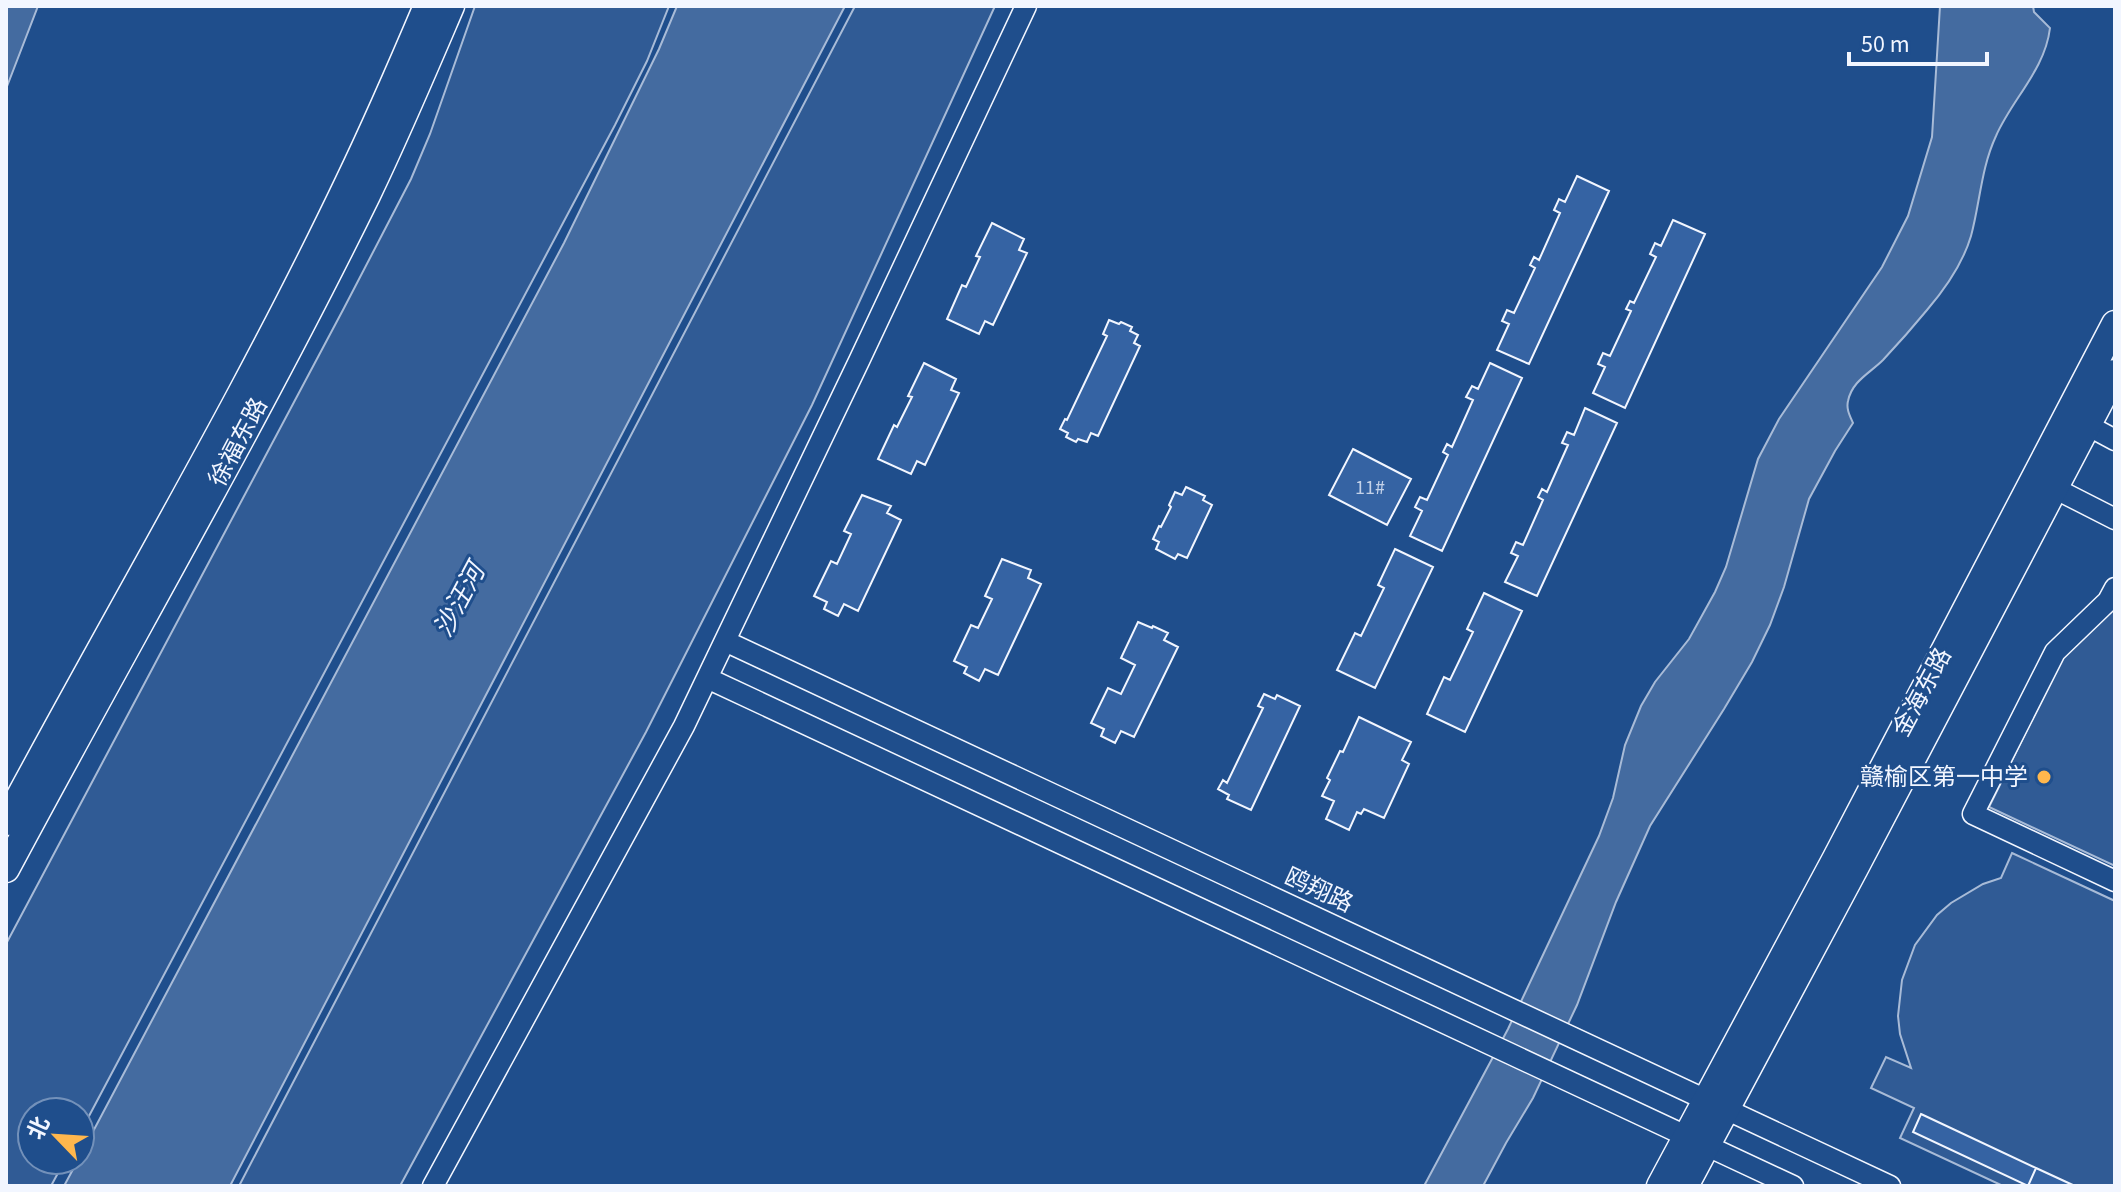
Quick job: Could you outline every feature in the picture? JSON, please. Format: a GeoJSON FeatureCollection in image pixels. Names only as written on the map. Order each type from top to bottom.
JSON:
{"type":"FeatureCollection","features":[{"type":"Feature","properties":{"kind":"main road","name":"徐福东路"},"geometry":{"type":"LineString","coordinates":[[6,822],[321,238],[389,95],[427,6]]}},
{"type":"Feature","properties":{"kind":"main road","name":"徐福东路"},"geometry":{"type":"LineString","coordinates":[[6,869],[341,248],[451,6]]}},
{"type":"Feature","properties":{"kind":"main road","name":"金海东路"},"geometry":{"type":"LineString","coordinates":[[1660,1186],[1697,1141],[1843,844],[2115,324]]}},
{"type":"Feature","properties":{"kind":"main road","name":"金海东路"},"geometry":{"type":"LineString","coordinates":[[1716,1104],[1855,868],[2115,373]]}},
{"type":"Feature","properties":{"kind":"main road","name":"金海东路"},"geometry":{"type":"LineString","coordinates":[[1685,1186],[1697,1141]]}},
{"type":"Feature","properties":{"kind":"street"},"geometry":{"type":"LineString","coordinates":[[433,1186],[684,726],[1026,6]]}},
{"type":"Feature","properties":{"kind":"street"},"geometry":{"type":"LineString","coordinates":[[2087,425],[2115,440]]}},
{"type":"Feature","properties":{"kind":"street"},"geometry":{"type":"LineString","coordinates":[[2054,488],[2115,519]]}},
{"type":"Feature","properties":{"kind":"street"},"geometry":{"type":"LineString","coordinates":[[2115,588],[2108,601],[2055,652],[1973,814],[2115,881]]}},
{"type":"Feature","properties":{"kind":"street","name":"鸥翔路"},"geometry":{"type":"LineString","coordinates":[[725,641],[1890,1186]]}},
{"type":"Feature","properties":{"kind":"street"},"geometry":{"type":"LineString","coordinates":[[707,678],[1793,1186]]}},
{"type":"Feature","properties":{"kind":"shaded area"},"geometry":{"type":"Polygon","coordinates":[[[475,6],[669,6],[647,61],[615,125],[96,1103],[96,1096],[16,1096],[16,1176],[56,1176],[51,1186],[6,1186],[6,944],[344,308],[411,179],[475,6]]]}},
{"type":"Feature","properties":{"kind":"shaded area"},"geometry":{"type":"Polygon","coordinates":[[[855,6],[995,6],[812,405],[646,732],[400,1186],[239,1186],[855,6]]]}},
{"type":"Feature","properties":{"kind":"shaded area"},"geometry":{"type":"Polygon","coordinates":[[[2115,604],[2115,866],[1989,807],[2065,653],[2115,604]]]}},
{"type":"Feature","properties":{"kind":"shaded area"},"geometry":{"type":"Polygon","coordinates":[[[2012,853],[2115,901],[2115,1186],[2003,1186],[1900,1138],[1914,1108],[1871,1088],[1886,1057],[1911,1068],[1900,1034],[1898,1016],[1902,980],[1915,945],[1937,915],[1951,903],[1983,884],[2001,878],[2012,853]]]}},
{"type":"Feature","properties":{"kind":"water"},"geometry":{"type":"Polygon","coordinates":[[[6,6],[38,6],[6,89],[6,6]]]}},
{"type":"Feature","properties":{"kind":"water","name":"沙汪河"},"geometry":{"type":"Polygon","coordinates":[[[677,6],[845,6],[230,1186],[64,1186],[69,1176],[96,1176],[96,1126],[564,243],[677,6]]]}},
{"type":"Feature","properties":{"kind":"water"},"geometry":{"type":"Polygon","coordinates":[[[1940,6],[2033,6],[2034,12],[2050,28],[2042,57],[1991,148],[1971,236],[1963,256],[1934,302],[1850,394],[1848,407],[1853,423],[1809,499],[1770,625],[1724,709],[1650,826],[1616,902],[1577,1005],[1533,1098],[1483,1186],[1424,1186],[1508,1029],[1599,836],[1613,798],[1625,745],[1641,706],[1655,682],[1689,639],[1715,592],[1726,567],[1758,459],[1779,419],[1882,267],[1908,216],[1932,137],[1940,6]]]}},
{"type":"Feature","properties":{"kind":"building"},"geometry":{"type":"Polygon","coordinates":[[[1577,176],[1609,191],[1529,364],[1497,350],[1509,324],[1502,321],[1507,310],[1514,313],[1535,268],[1530,265],[1534,257],[1539,260],[1560,213],[1554,210],[1559,199],[1565,202],[1577,176]]]}},
{"type":"Feature","properties":{"kind":"building"},"geometry":{"type":"Polygon","coordinates":[[[1673,220],[1705,234],[1625,408],[1593,393],[1605,367],[1598,364],[1603,353],[1610,356],[1631,311],[1626,309],[1630,301],[1634,303],[1656,257],[1650,254],[1655,243],[1661,246],[1673,220]]]}},
{"type":"Feature","properties":{"kind":"building"},"geometry":{"type":"Polygon","coordinates":[[[992,223],[1024,239],[1019,250],[1027,253],[993,325],[985,321],[979,334],[947,319],[962,285],[966,287],[980,257],[976,256],[992,223]]]}},
{"type":"Feature","properties":{"kind":"building"},"geometry":{"type":"Polygon","coordinates":[[[1109,320],[1132,327],[1130,331],[1138,335],[1134,343],[1140,346],[1098,436],[1091,433],[1087,442],[1078,439],[1076,442],[1066,437],[1068,433],[1060,429],[1107,336],[1103,334],[1109,320]]]}},
{"type":"Feature","properties":{"kind":"building"},"geometry":{"type":"Polygon","coordinates":[[[924,363],[956,379],[951,390],[959,393],[925,465],[917,461],[911,474],[878,459],[912,397],[908,396],[924,363]]]}},
{"type":"Feature","properties":{"kind":"building"},"geometry":{"type":"Polygon","coordinates":[[[1490,363],[1522,378],[1442,551],[1410,536],[1422,511],[1415,507],[1420,497],[1427,500],[1448,455],[1443,452],[1447,444],[1452,447],[1473,400],[1466,397],[1472,386],[1478,389],[1490,363]]]}},
{"type":"Feature","properties":{"kind":"building"},"geometry":{"type":"Polygon","coordinates":[[[1585,408],[1617,423],[1537,596],[1505,582],[1518,556],[1511,553],[1516,542],[1523,545],[1543,500],[1538,497],[1542,489],[1547,492],[1568,445],[1562,443],[1567,432],[1574,435],[1585,408]]]}},
{"type":"Feature","properties":{"kind":"building"},"geometry":{"type":"Polygon","coordinates":[[[1353,449],[1411,479],[1387,525],[1329,495],[1353,449]]]}},
{"type":"Feature","properties":{"kind":"building"},"geometry":{"type":"Polygon","coordinates":[[[1186,487],[1205,496],[1203,500],[1212,505],[1187,558],[1178,554],[1175,559],[1156,549],[1159,542],[1153,539],[1171,507],[1169,505],[1175,492],[1182,495],[1186,487]]]}},
{"type":"Feature","properties":{"kind":"building"},"geometry":{"type":"Polygon","coordinates":[[[862,495],[891,506],[887,513],[901,520],[858,611],[844,604],[838,616],[824,609],[827,602],[814,596],[831,561],[837,564],[851,534],[844,531],[862,495]]]}},
{"type":"Feature","properties":{"kind":"building"},"geometry":{"type":"Polygon","coordinates":[[[1395,549],[1433,567],[1375,688],[1337,670],[1355,633],[1361,636],[1384,588],[1378,585],[1395,549]]]}},
{"type":"Feature","properties":{"kind":"building"},"geometry":{"type":"Polygon","coordinates":[[[1002,559],[1031,570],[1028,578],[1041,584],[998,675],[985,669],[979,681],[964,673],[967,667],[954,661],[971,625],[978,628],[992,599],[985,596],[1002,559]]]}},
{"type":"Feature","properties":{"kind":"building"},"geometry":{"type":"Polygon","coordinates":[[[1484,593],[1522,611],[1465,732],[1427,714],[1444,677],[1450,680],[1473,632],[1467,629],[1484,593]]]}},
{"type":"Feature","properties":{"kind":"building"},"geometry":{"type":"Polygon","coordinates":[[[1138,622],[1168,633],[1164,640],[1178,647],[1134,737],[1121,731],[1115,743],[1101,736],[1104,729],[1091,723],[1108,688],[1121,694],[1135,665],[1121,658],[1138,622]]]}},
{"type":"Feature","properties":{"kind":"building"},"geometry":{"type":"Polygon","coordinates":[[[1264,694],[1275,699],[1277,695],[1300,706],[1251,810],[1227,799],[1229,795],[1218,789],[1223,780],[1227,783],[1263,708],[1258,706],[1264,694]]]}},
{"type":"Feature","properties":{"kind":"building"},"geometry":{"type":"Polygon","coordinates":[[[1359,717],[1411,742],[1402,760],[1409,764],[1384,818],[1364,809],[1361,814],[1357,812],[1349,830],[1326,819],[1334,801],[1322,796],[1330,780],[1327,778],[1359,717]]]}},
{"type":"Feature","properties":{"kind":"building"},"geometry":{"type":"Polygon","coordinates":[[[1921,1114],[2036,1168],[2028,1186],[1913,1132],[1921,1114]]]}},
{"type":"Feature","properties":{"kind":"building"},"geometry":{"type":"Polygon","coordinates":[[[2036,1168],[2075,1186],[2028,1186],[2036,1168]]]}},
{"type":"Feature","properties":{"kind":"place","name":"赣榆区第一中学"},"geometry":{"type":"Point","coordinates":[2044,777]}}]}
